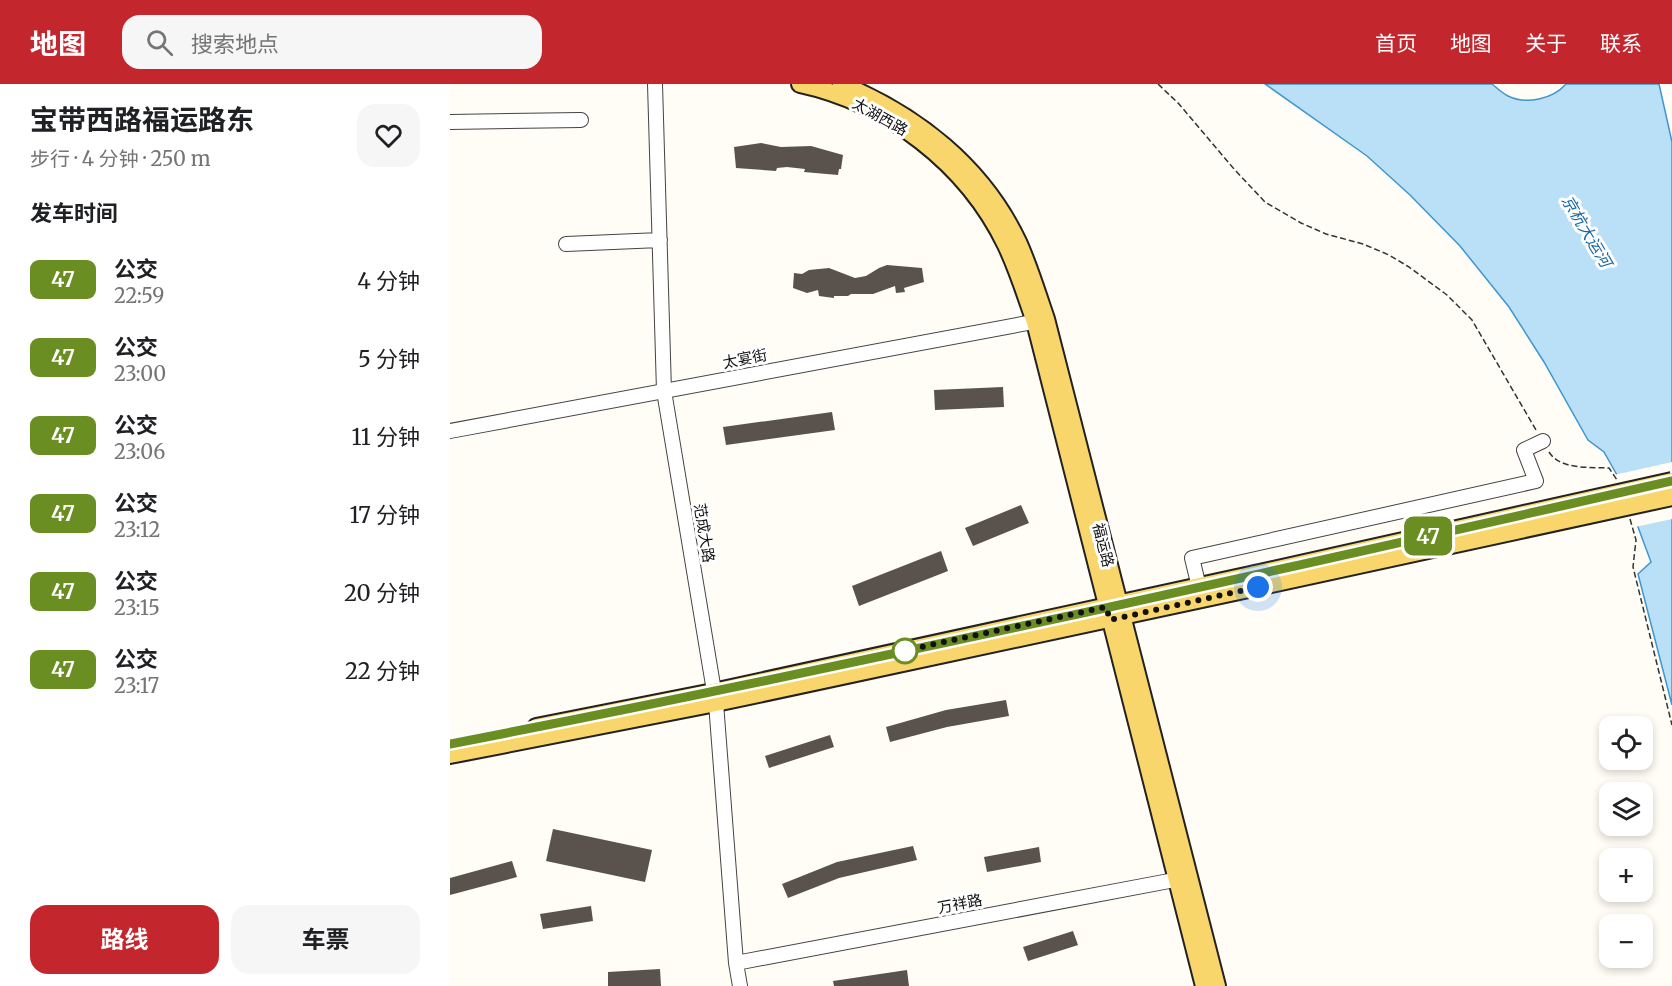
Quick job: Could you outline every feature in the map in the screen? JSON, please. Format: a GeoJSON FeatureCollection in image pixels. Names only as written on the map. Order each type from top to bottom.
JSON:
{"type":"FeatureCollection","features":[{"type":"Feature","properties":{"kind":"main road","name":"太湖西路"},"geometry":{"type":"LineString","coordinates":[[800,84],[836,94],[907,131],[927,138]]}},
{"type":"Feature","properties":{"kind":"main road","name":"太湖西路"},"geometry":{"type":"LineString","coordinates":[[841,84],[884,104],[927,138]]}},
{"type":"Feature","properties":{"kind":"main road","name":"福运路"},"geometry":{"type":"LineString","coordinates":[[927,138],[968,168],[1000,210],[1025,260],[1183,879],[1217,986]]}},
{"type":"Feature","properties":{"kind":"main road"},"geometry":{"type":"LineString","coordinates":[[450,755],[1114,613],[1672,481]]}},
{"type":"Feature","properties":{"kind":"main road"},"geometry":{"type":"LineString","coordinates":[[1114,613],[1199,587],[1256,581],[1672,497]]}},
{"type":"Feature","properties":{"kind":"main road"},"geometry":{"type":"LineString","coordinates":[[450,744],[714,698]]}},
{"type":"Feature","properties":{"kind":"main road","name":"福运路"},"geometry":{"type":"LineString","coordinates":[[1183,879],[1204,986]]}},
{"type":"Feature","properties":{"kind":"street","name":"范成大路"},"geometry":{"type":"LineString","coordinates":[[655,84],[664,391],[714,698],[736,963],[740,986]]}},
{"type":"Feature","properties":{"kind":"street"},"geometry":{"type":"LineString","coordinates":[[450,122],[581,120]]}},
{"type":"Feature","properties":{"kind":"street"},"geometry":{"type":"LineString","coordinates":[[566,244],[660,240]]}},
{"type":"Feature","properties":{"kind":"street","name":"太宴街"},"geometry":{"type":"LineString","coordinates":[[450,431],[1040,321]]}},
{"type":"Feature","properties":{"kind":"street"},"geometry":{"type":"LineString","coordinates":[[1199,587],[1192,558],[1536,482],[1524,450],[1543,441]]}},
{"type":"Feature","properties":{"kind":"street","name":"万祥路"},"geometry":{"type":"LineString","coordinates":[[736,963],[1183,879]]}},
{"type":"Feature","properties":{"kind":"path"},"geometry":{"type":"LineString","coordinates":[[1158,84],[1179,104],[1265,202],[1301,223],[1326,234],[1363,244],[1389,255],[1448,295],[1472,320],[1554,460],[1562,464],[1609,468],[1616,480]]}},
{"type":"Feature","properties":{"kind":"path"},"geometry":{"type":"LineString","coordinates":[[1627,512],[1636,540],[1633,567],[1672,725]]}},
{"type":"Feature","properties":{"kind":"water","name":"京杭大运河"},"geometry":{"type":"Polygon","coordinates":[[[1265,84],[1492,84],[1515,99],[1531,100],[1547,97],[1566,84],[1659,84],[1672,142],[1672,705],[1638,574],[1651,562],[1622,484],[1604,452],[1588,440],[1544,362],[1509,307],[1460,246],[1410,195],[1367,156],[1265,84]]]}},
{"type":"Feature","properties":{"kind":"pier"},"geometry":{"type":"Polygon","coordinates":[[[1672,462],[1672,519],[1635,527],[1614,475],[1672,462]]]}},
{"type":"Feature","properties":{"kind":"building"},"geometry":{"type":"Polygon","coordinates":[[[761,143],[781,147],[811,146],[843,155],[841,169],[838,175],[804,172],[805,169],[787,167],[777,168],[776,171],[736,168],[734,147],[761,143]]]}},
{"type":"Feature","properties":{"kind":"building"},"geometry":{"type":"Polygon","coordinates":[[[887,265],[922,268],[924,282],[904,288],[905,292],[896,293],[895,286],[873,294],[851,294],[834,296],[834,298],[819,296],[818,290],[807,293],[793,288],[794,273],[802,274],[809,270],[829,268],[855,278],[866,276],[887,265]]]}},
{"type":"Feature","properties":{"kind":"building"},"geometry":{"type":"Polygon","coordinates":[[[1003,387],[1004,407],[935,410],[934,390],[1003,387]]]}},
{"type":"Feature","properties":{"kind":"building"},"geometry":{"type":"Polygon","coordinates":[[[832,412],[835,430],[726,445],[723,427],[832,412]]]}},
{"type":"Feature","properties":{"kind":"building"},"geometry":{"type":"Polygon","coordinates":[[[1021,505],[1029,523],[973,546],[965,528],[1021,505]]]}},
{"type":"Feature","properties":{"kind":"building"},"geometry":{"type":"Polygon","coordinates":[[[941,551],[948,571],[859,606],[852,586],[941,551]]]}},
{"type":"Feature","properties":{"kind":"building"},"geometry":{"type":"Polygon","coordinates":[[[1006,700],[1009,716],[947,727],[890,742],[886,727],[946,710],[1006,700]]]}},
{"type":"Feature","properties":{"kind":"building"},"geometry":{"type":"Polygon","coordinates":[[[830,735],[834,747],[769,768],[765,756],[830,735]]]}},
{"type":"Feature","properties":{"kind":"building"},"geometry":{"type":"Polygon","coordinates":[[[553,829],[652,850],[645,882],[546,861],[553,829]]]}},
{"type":"Feature","properties":{"kind":"building"},"geometry":{"type":"Polygon","coordinates":[[[913,846],[917,860],[839,878],[788,898],[782,884],[837,862],[913,846]]]}},
{"type":"Feature","properties":{"kind":"building"},"geometry":{"type":"Polygon","coordinates":[[[1039,847],[1041,862],[987,872],[984,857],[1039,847]]]}},
{"type":"Feature","properties":{"kind":"building"},"geometry":{"type":"Polygon","coordinates":[[[512,861],[517,877],[450,895],[450,878],[512,861]]]}},
{"type":"Feature","properties":{"kind":"building"},"geometry":{"type":"Polygon","coordinates":[[[591,906],[593,921],[543,929],[540,914],[591,906]]]}},
{"type":"Feature","properties":{"kind":"building"},"geometry":{"type":"Polygon","coordinates":[[[1073,931],[1078,945],[1028,961],[1023,947],[1073,931]]]}},
{"type":"Feature","properties":{"kind":"building"},"geometry":{"type":"Polygon","coordinates":[[[660,969],[661,986],[608,986],[608,972],[660,969]]]}},
{"type":"Feature","properties":{"kind":"building"},"geometry":{"type":"Polygon","coordinates":[[[907,970],[909,986],[834,986],[833,981],[907,970]]]}},
{"type":"Feature","properties":{"kind":"bus line","name":"47"},"geometry":{"type":"LineString","coordinates":[[450,744],[759,682],[1672,481]]}},
{"type":"Feature","properties":{"kind":"route"},"geometry":{"type":"LineString","coordinates":[[905,651],[898,652],[1106,607],[1110,620],[1258,587]]}}]}
